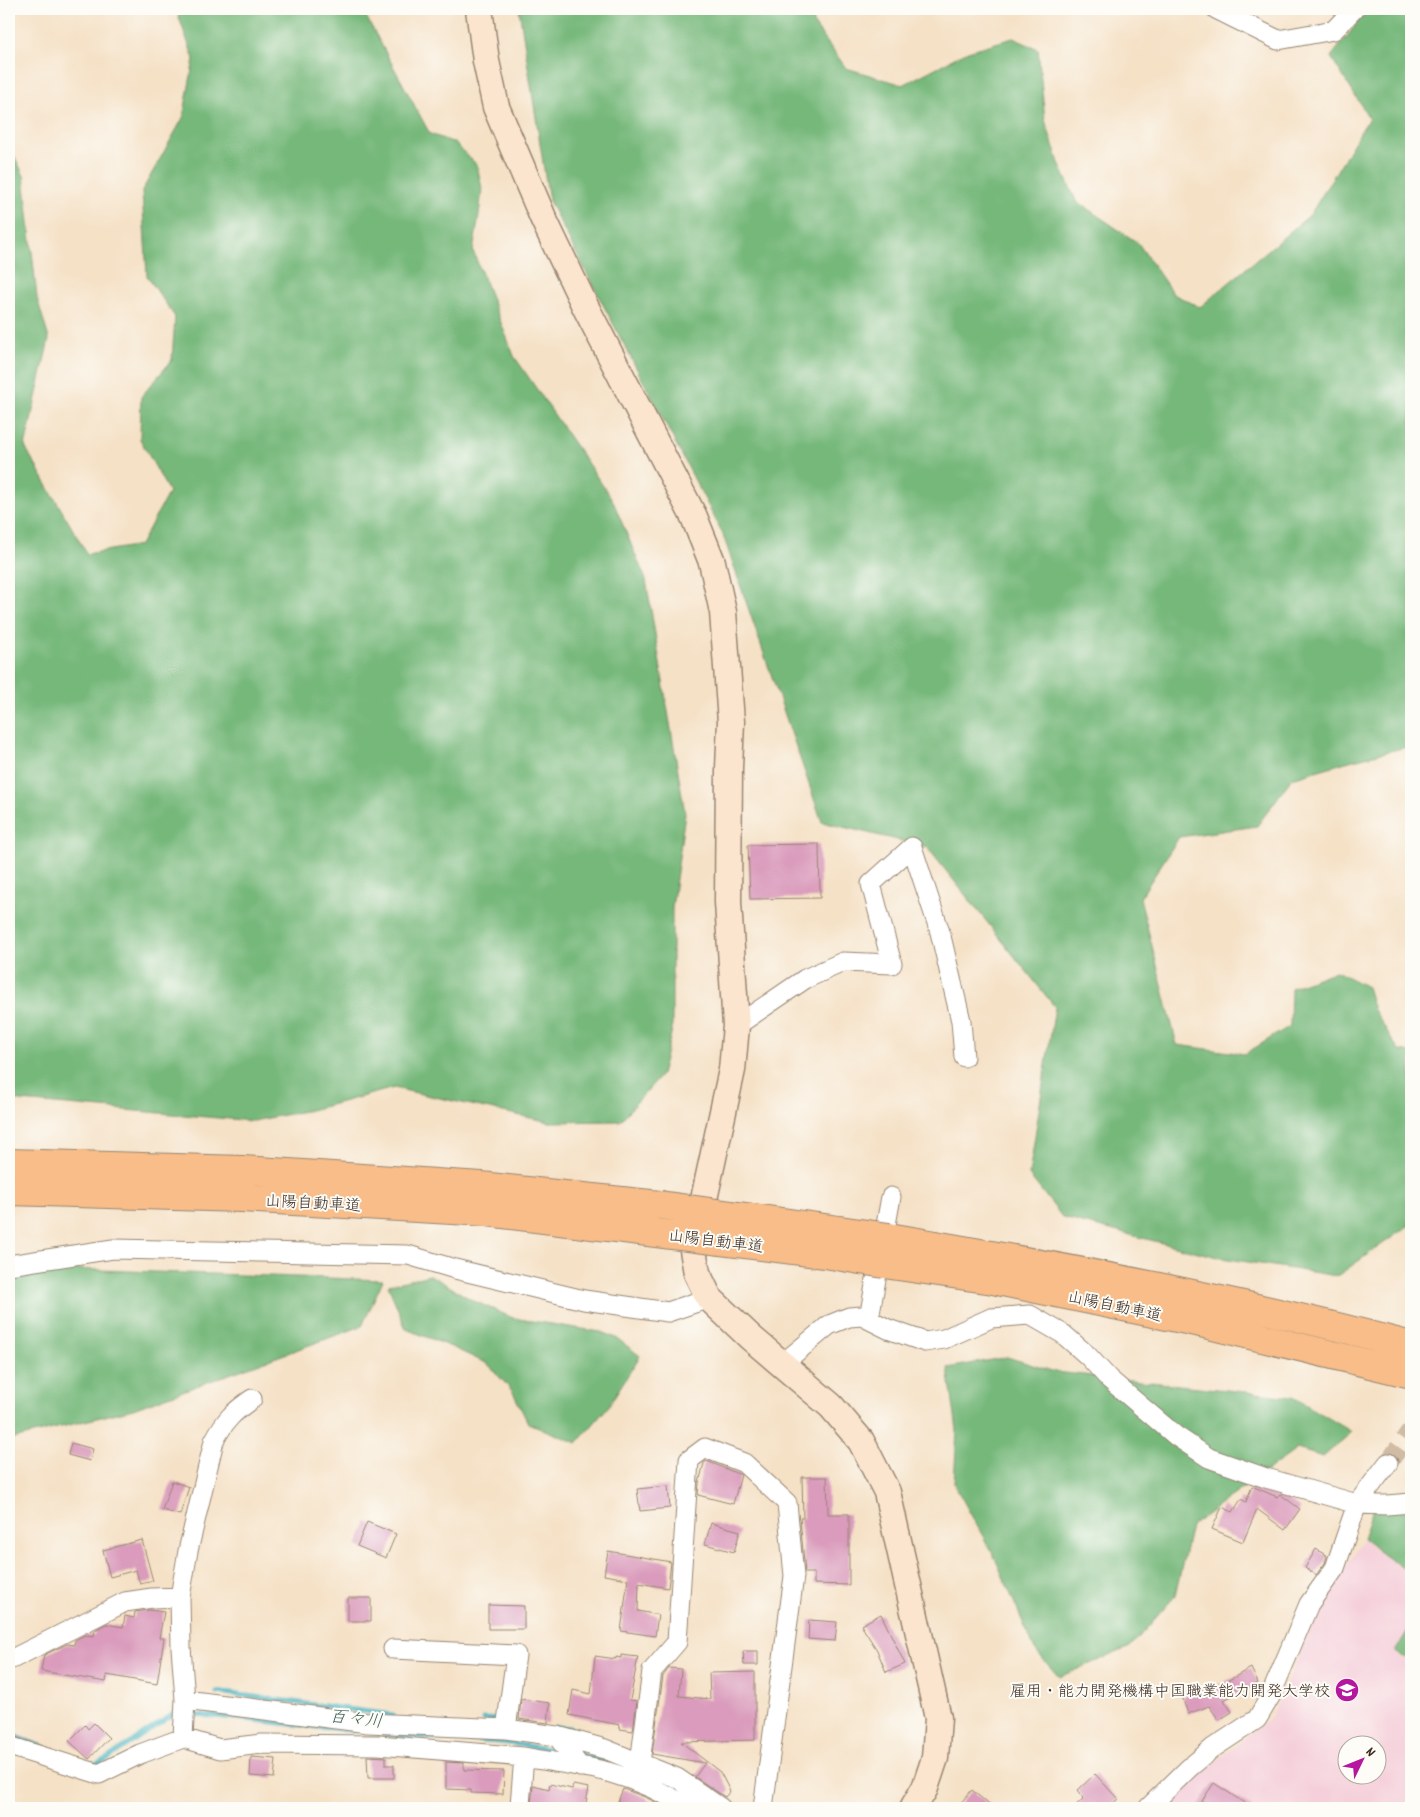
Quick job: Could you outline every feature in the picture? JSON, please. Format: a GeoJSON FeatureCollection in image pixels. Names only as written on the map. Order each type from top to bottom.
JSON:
{"type":"FeatureCollection","features":[{"type":"Feature","properties":{"kind":"highway","name":"山陽自動車道"},"geometry":{"type":"LineString","coordinates":[[9,1163],[243,1170],[482,1186],[660,1205],[889,1237],[997,1256],[1201,1296],[1411,1346]]}},
{"type":"Feature","properties":{"kind":"highway","name":"山陽自動車道"},"geometry":{"type":"LineString","coordinates":[[9,1191],[241,1198],[487,1212],[824,1254],[993,1280],[1196,1322],[1411,1374]]}},
{"type":"Feature","properties":{"kind":"street"},"geometry":{"type":"LineString","coordinates":[[479,9],[486,61],[496,107],[544,220],[585,306],[694,517],[712,562],[723,612],[731,722],[728,902],[736,1026],[732,1070],[693,1250],[697,1273],[709,1298],[750,1337],[831,1406],[861,1441],[886,1492],[938,1718],[935,1758],[925,1788],[912,1808]]}},
{"type":"Feature","properties":{"kind":"street"},"geometry":{"type":"LineString","coordinates":[[1216,9],[1278,40],[1334,30],[1354,9]]}},
{"type":"Feature","properties":{"kind":"street"},"geometry":{"type":"LineString","coordinates":[[736,1026],[805,979],[843,962],[892,964],[871,884],[912,847],[940,932],[961,1021],[964,1057]]}},
{"type":"Feature","properties":{"kind":"street"},"geometry":{"type":"LineString","coordinates":[[869,1318],[891,1197]]}},
{"type":"Feature","properties":{"kind":"street"},"geometry":{"type":"LineString","coordinates":[[9,1265],[113,1249],[408,1255],[455,1269],[584,1300],[668,1312],[709,1298]]}},
{"type":"Feature","properties":{"kind":"street"},"geometry":{"type":"LineString","coordinates":[[782,1364],[829,1325],[849,1317],[862,1316],[869,1318],[888,1329],[925,1342],[944,1339],[992,1318],[1030,1315],[1063,1334],[1088,1356],[1109,1379],[1176,1436],[1209,1458],[1266,1478],[1357,1504],[1387,1505],[1411,1503]]}},
{"type":"Feature","properties":{"kind":"street"},"geometry":{"type":"LineString","coordinates":[[252,1399],[234,1412],[222,1424],[214,1441],[188,1552],[180,1596],[184,1716],[220,1748],[262,1744],[378,1745],[524,1757],[606,1771],[639,1782],[689,1808]]}},
{"type":"Feature","properties":{"kind":"street"},"geometry":{"type":"LineString","coordinates":[[641,1757],[652,1671],[677,1642],[689,1460],[705,1448],[744,1463],[787,1503],[794,1576],[763,1808]]}},
{"type":"Feature","properties":{"kind":"street"},"geometry":{"type":"LineString","coordinates":[[1148,1808],[1189,1768],[1213,1748],[1256,1719],[1270,1697],[1309,1604],[1335,1568],[1357,1504],[1388,1463]]}},
{"type":"Feature","properties":{"kind":"street"},"geometry":{"type":"LineString","coordinates":[[9,1659],[21,1655],[125,1602],[180,1596]]}},
{"type":"Feature","properties":{"kind":"street"},"geometry":{"type":"LineString","coordinates":[[393,1649],[516,1655],[507,1723]]}},
{"type":"Feature","properties":{"kind":"street"},"geometry":{"type":"LineString","coordinates":[[9,1746],[99,1774],[140,1754],[184,1716],[381,1724],[507,1723],[559,1738],[641,1757],[677,1778],[721,1808]]}},
{"type":"Feature","properties":{"kind":"street"},"geometry":{"type":"LineString","coordinates":[[378,1745],[381,1724]]}},
{"type":"Feature","properties":{"kind":"street"},"geometry":{"type":"LineString","coordinates":[[559,1738],[578,1765]]}},
{"type":"Feature","properties":{"kind":"street"},"geometry":{"type":"LineString","coordinates":[[520,1805],[524,1757]]}},
{"type":"Feature","properties":{"kind":"shaded area","name":"雇用・能力開発機構中国職業能力開発大学校"},"geometry":{"type":"Polygon","coordinates":[[[1362,1540],[1411,1576],[1411,1623],[1394,1653],[1411,1663],[1411,1808],[1163,1808],[1180,1791],[1271,1717],[1317,1615],[1362,1540]]]}},
{"type":"Feature","properties":{"kind":"green space"},"geometry":{"type":"Polygon","coordinates":[[[176,9],[362,9],[430,134],[455,143],[477,165],[482,189],[473,251],[514,356],[612,499],[646,580],[685,813],[672,908],[672,1030],[661,1075],[620,1121],[549,1122],[394,1088],[315,1109],[253,1121],[9,1100],[9,145],[24,176],[37,298],[49,339],[25,447],[87,554],[140,545],[169,492],[140,439],[141,397],[172,360],[175,317],[147,276],[142,191],[183,118],[194,59],[176,9]]]}},
{"type":"Feature","properties":{"kind":"green space"},"geometry":{"type":"Polygon","coordinates":[[[519,9],[816,9],[813,23],[846,68],[903,85],[968,51],[1013,38],[1038,49],[1045,120],[1059,163],[1076,201],[1138,243],[1173,294],[1200,307],[1310,215],[1369,118],[1331,57],[1368,9],[1411,9],[1411,746],[1353,760],[1292,778],[1257,826],[1179,837],[1140,898],[1177,1045],[1245,1054],[1290,1026],[1291,988],[1336,971],[1367,987],[1374,1010],[1399,1051],[1411,1053],[1411,1224],[1337,1276],[1222,1258],[1063,1218],[1029,1175],[1055,1007],[927,847],[822,822],[722,532],[549,201],[519,9]]]}},
{"type":"Feature","properties":{"kind":"green space"},"geometry":{"type":"Polygon","coordinates":[[[71,1269],[383,1280],[362,1326],[133,1409],[9,1440],[9,1278],[71,1269]]]}},
{"type":"Feature","properties":{"kind":"green space"},"geometry":{"type":"Polygon","coordinates":[[[430,1275],[474,1301],[513,1318],[601,1332],[618,1339],[640,1356],[607,1408],[577,1443],[528,1423],[513,1392],[488,1364],[406,1329],[388,1285],[430,1275]]]}},
{"type":"Feature","properties":{"kind":"green space"},"geometry":{"type":"Polygon","coordinates":[[[1007,1357],[1055,1372],[1293,1397],[1352,1432],[1323,1457],[1297,1449],[1191,1526],[1175,1596],[1130,1647],[1059,1677],[1035,1650],[995,1558],[954,1484],[957,1430],[948,1368],[1007,1357]]]}},
{"type":"Feature","properties":{"kind":"green space"},"geometry":{"type":"Polygon","coordinates":[[[1411,1504],[1411,1574],[1363,1539],[1374,1506],[1411,1504]]]}},
{"type":"Feature","properties":{"kind":"green space"},"geometry":{"type":"Polygon","coordinates":[[[1411,1625],[1411,1661],[1395,1652],[1411,1625]]]}},
{"type":"Feature","properties":{"kind":"water"},"geometry":{"type":"Polygon","coordinates":[[[9,1732],[76,1758],[9,1738],[9,1732]]]}},
{"type":"Feature","properties":{"kind":"building"},"geometry":{"type":"Polygon","coordinates":[[[819,844],[820,898],[750,899],[748,845],[819,844]]]}},
{"type":"Feature","properties":{"kind":"building"},"geometry":{"type":"Polygon","coordinates":[[[71,1443],[93,1449],[90,1461],[68,1455],[71,1443]]]}},
{"type":"Feature","properties":{"kind":"building"},"geometry":{"type":"Polygon","coordinates":[[[707,1461],[741,1475],[733,1504],[698,1495],[704,1463],[707,1461]]]}},
{"type":"Feature","properties":{"kind":"building"},"geometry":{"type":"Polygon","coordinates":[[[802,1477],[827,1477],[828,1514],[849,1514],[849,1585],[814,1584],[814,1573],[805,1573],[800,1518],[803,1518],[802,1477]]]}},
{"type":"Feature","properties":{"kind":"building"},"geometry":{"type":"Polygon","coordinates":[[[172,1481],[189,1487],[180,1515],[162,1510],[172,1481]]]}},
{"type":"Feature","properties":{"kind":"building"},"geometry":{"type":"Polygon","coordinates":[[[668,1486],[670,1508],[640,1511],[637,1489],[668,1486]]]}},
{"type":"Feature","properties":{"kind":"building"},"geometry":{"type":"Polygon","coordinates":[[[1252,1486],[1277,1497],[1280,1494],[1300,1509],[1285,1530],[1257,1509],[1243,1542],[1212,1529],[1222,1507],[1233,1512],[1241,1499],[1246,1502],[1252,1486]]]}},
{"type":"Feature","properties":{"kind":"building"},"geometry":{"type":"Polygon","coordinates":[[[367,1522],[396,1534],[386,1558],[357,1546],[367,1522]]]}},
{"type":"Feature","properties":{"kind":"building"},"geometry":{"type":"Polygon","coordinates":[[[711,1523],[740,1531],[734,1552],[705,1544],[711,1523]]]}},
{"type":"Feature","properties":{"kind":"building"},"geometry":{"type":"Polygon","coordinates":[[[142,1540],[153,1581],[140,1584],[136,1570],[110,1577],[103,1550],[142,1540]]]}},
{"type":"Feature","properties":{"kind":"building"},"geometry":{"type":"Polygon","coordinates":[[[1316,1549],[1327,1556],[1325,1563],[1316,1575],[1305,1568],[1316,1549]]]}},
{"type":"Feature","properties":{"kind":"building"},"geometry":{"type":"Polygon","coordinates":[[[608,1551],[671,1562],[668,1588],[639,1583],[638,1611],[658,1615],[655,1636],[621,1631],[628,1579],[604,1575],[608,1551]]]}},
{"type":"Feature","properties":{"kind":"building"},"geometry":{"type":"Polygon","coordinates":[[[348,1598],[371,1598],[371,1621],[348,1621],[348,1598]]]}},
{"type":"Feature","properties":{"kind":"building"},"geometry":{"type":"Polygon","coordinates":[[[488,1605],[524,1606],[524,1629],[488,1629],[488,1605]]]}},
{"type":"Feature","properties":{"kind":"building"},"geometry":{"type":"Polygon","coordinates":[[[149,1610],[164,1612],[159,1638],[164,1638],[157,1684],[107,1675],[106,1682],[41,1671],[44,1655],[67,1644],[74,1645],[75,1640],[85,1635],[94,1636],[95,1630],[106,1624],[123,1627],[125,1616],[134,1618],[135,1612],[149,1610]]]}},
{"type":"Feature","properties":{"kind":"building"},"geometry":{"type":"Polygon","coordinates":[[[881,1614],[905,1664],[886,1672],[877,1650],[861,1625],[881,1614]]]}},
{"type":"Feature","properties":{"kind":"building"},"geometry":{"type":"Polygon","coordinates":[[[809,1620],[837,1622],[835,1641],[808,1639],[809,1620]]]}},
{"type":"Feature","properties":{"kind":"building"},"geometry":{"type":"Polygon","coordinates":[[[743,1651],[758,1651],[758,1665],[744,1665],[743,1651]]]}},
{"type":"Feature","properties":{"kind":"building"},"geometry":{"type":"Polygon","coordinates":[[[621,1655],[638,1657],[630,1700],[637,1701],[633,1731],[620,1729],[620,1725],[569,1715],[573,1690],[591,1694],[595,1656],[616,1659],[616,1657],[621,1658],[621,1655]]]}},
{"type":"Feature","properties":{"kind":"building"},"geometry":{"type":"Polygon","coordinates":[[[669,1668],[681,1669],[679,1696],[710,1699],[709,1673],[755,1672],[755,1740],[681,1742],[720,1772],[730,1791],[725,1797],[695,1777],[705,1763],[652,1754],[663,1676],[669,1668]]]}},
{"type":"Feature","properties":{"kind":"building"},"geometry":{"type":"Polygon","coordinates":[[[1251,1668],[1258,1683],[1224,1700],[1232,1712],[1219,1720],[1209,1706],[1188,1714],[1182,1696],[1210,1685],[1212,1689],[1251,1668]]]}},
{"type":"Feature","properties":{"kind":"building"},"geometry":{"type":"Polygon","coordinates":[[[521,1699],[550,1703],[548,1723],[519,1719],[521,1699]]]}},
{"type":"Feature","properties":{"kind":"building"},"geometry":{"type":"Polygon","coordinates":[[[94,1723],[109,1738],[89,1759],[69,1741],[85,1725],[88,1729],[94,1723]]]}},
{"type":"Feature","properties":{"kind":"building"},"geometry":{"type":"Polygon","coordinates":[[[367,1756],[386,1757],[386,1765],[394,1765],[394,1778],[368,1778],[367,1756]]]}},
{"type":"Feature","properties":{"kind":"building"},"geometry":{"type":"Polygon","coordinates":[[[251,1757],[276,1759],[274,1778],[250,1776],[251,1757]]]}},
{"type":"Feature","properties":{"kind":"building"},"geometry":{"type":"Polygon","coordinates":[[[446,1762],[464,1763],[464,1770],[504,1771],[503,1794],[471,1793],[471,1790],[446,1789],[446,1762]]]}},
{"type":"Feature","properties":{"kind":"building"},"geometry":{"type":"Polygon","coordinates":[[[1095,1774],[1118,1799],[1108,1808],[1073,1808],[1084,1798],[1078,1790],[1095,1774]]]}},
{"type":"Feature","properties":{"kind":"building"},"geometry":{"type":"Polygon","coordinates":[[[1214,1783],[1252,1808],[1197,1808],[1214,1783]]]}},
{"type":"Feature","properties":{"kind":"building"},"geometry":{"type":"Polygon","coordinates":[[[550,1784],[572,1789],[573,1785],[589,1788],[585,1808],[548,1808],[531,1804],[533,1785],[549,1789],[550,1784]]]}},
{"type":"Feature","properties":{"kind":"building"},"geometry":{"type":"Polygon","coordinates":[[[623,1789],[645,1797],[667,1808],[615,1808],[623,1789]]]}},
{"type":"Feature","properties":{"kind":"building"},"geometry":{"type":"Polygon","coordinates":[[[972,1790],[993,1808],[956,1808],[972,1790]]]}},
{"type":"Feature","properties":{"kind":"waterway"},"geometry":{"type":"LineString","coordinates":[[217,1692],[393,1715]]}},
{"type":"Feature","properties":{"kind":"waterway","name":"百々川"},"geometry":{"type":"LineString","coordinates":[[92,1764],[105,1760],[172,1715],[181,1713]]}},
{"type":"Feature","properties":{"kind":"waterway","name":"百々川"},"geometry":{"type":"LineString","coordinates":[[189,1715],[216,1716],[355,1731]]}},
{"type":"Feature","properties":{"kind":"waterway"},"geometry":{"type":"LineString","coordinates":[[484,1719],[503,1720]]}},
{"type":"Feature","properties":{"kind":"waterway"},"geometry":{"type":"LineString","coordinates":[[556,1727],[569,1728],[588,1735]]}},
{"type":"Feature","properties":{"kind":"waterway","name":"百々川"},"geometry":{"type":"LineString","coordinates":[[373,1732],[388,1735],[501,1742],[561,1751]]}},
{"type":"Feature","properties":{"kind":"waterway","name":"百々川"},"geometry":{"type":"LineString","coordinates":[[577,1754],[631,1769]]}},
{"type":"Feature","properties":{"kind":"waterway","name":"百々川"},"geometry":{"type":"LineString","coordinates":[[664,1782],[681,1791]]}},
{"type":"Feature","properties":{"kind":"waterway"},"geometry":{"type":"LineString","coordinates":[[725,1802],[734,1808]]}},
{"type":"Feature","properties":{"kind":"tunnel"},"geometry":{"type":"LineString","coordinates":[[1388,1463],[1411,1431]]}},
{"type":"Feature","properties":{"kind":"place","name":"雇用・能力開発機構中国職業能力開発大学校"},"geometry":{"type":"Point","coordinates":[1347,1690]}}]}
